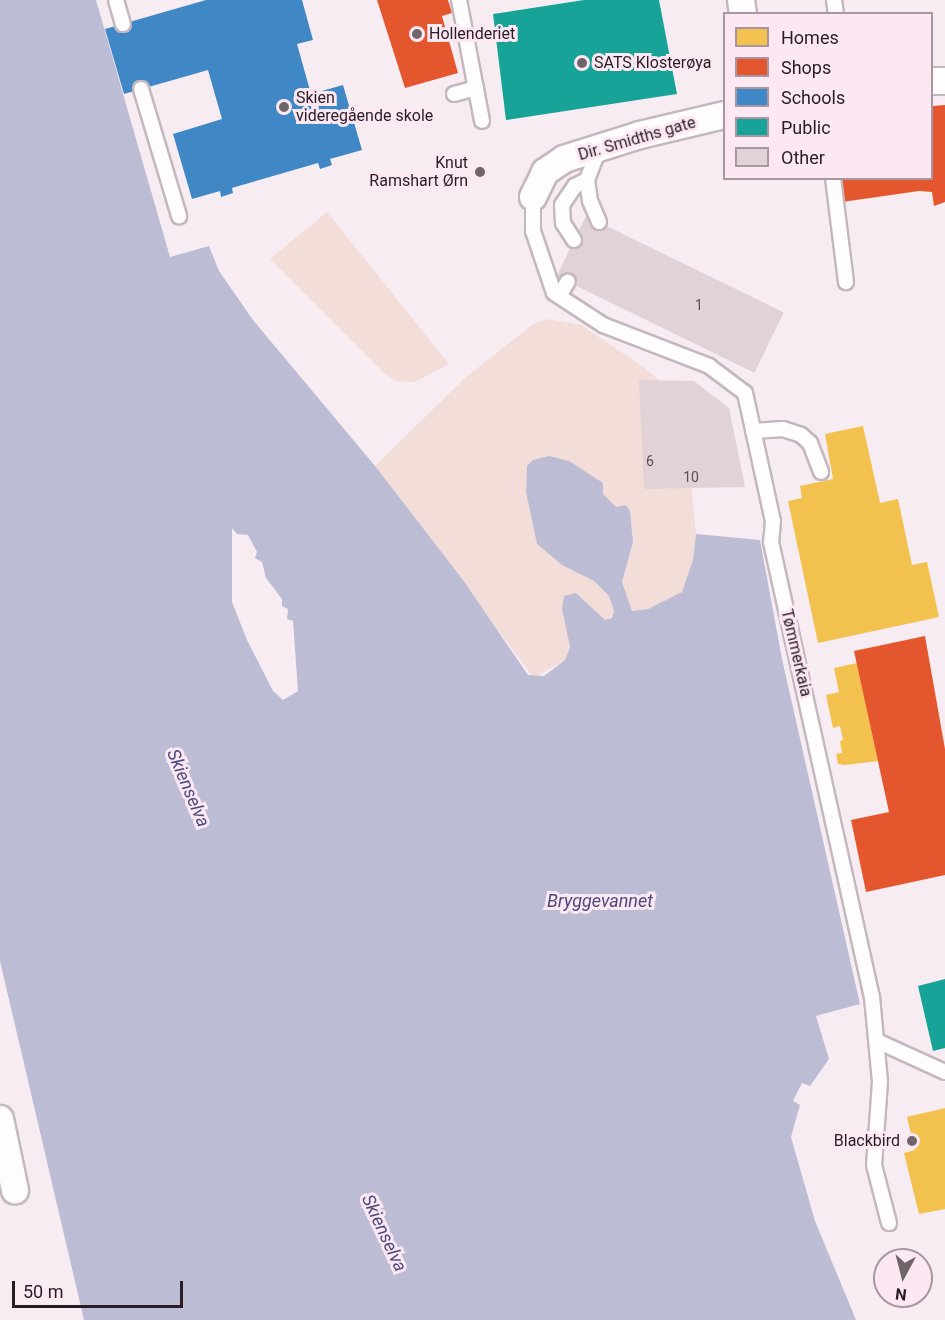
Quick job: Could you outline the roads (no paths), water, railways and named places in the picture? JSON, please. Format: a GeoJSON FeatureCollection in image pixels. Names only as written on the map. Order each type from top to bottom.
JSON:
{"type":"FeatureCollection","features":[{"type":"Feature","properties":{"kind":"street","name":"Dir. Smidths gate"},"geometry":{"type":"LineString","coordinates":[[533,197],[545,172],[564,159],[723,115]]}},
{"type":"Feature","properties":{"kind":"street"},"geometry":{"type":"LineString","coordinates":[[0,1119],[15,1190]]}},
{"type":"Feature","properties":{"kind":"lane"},"geometry":{"type":"LineString","coordinates":[[116,0],[123,24]]}},
{"type":"Feature","properties":{"kind":"lane"},"geometry":{"type":"LineString","coordinates":[[459,0],[482,121]]}},
{"type":"Feature","properties":{"kind":"lane"},"geometry":{"type":"LineString","coordinates":[[453,94],[476,88]]}},
{"type":"Feature","properties":{"kind":"lane"},"geometry":{"type":"LineString","coordinates":[[141,89],[179,216]]}},
{"type":"Feature","properties":{"kind":"lane"},"geometry":{"type":"LineString","coordinates":[[598,222],[590,201],[587,180],[599,148]]}},
{"type":"Feature","properties":{"kind":"lane"},"geometry":{"type":"LineString","coordinates":[[574,240],[562,223],[562,205],[575,186],[587,180]]}},
{"type":"Feature","properties":{"kind":"lane"},"geometry":{"type":"LineString","coordinates":[[832,180],[846,282]]}},
{"type":"Feature","properties":{"kind":"lane","name":"Tømmerkaia"},"geometry":{"type":"LineString","coordinates":[[533,197],[533,231],[550,284],[559,296],[603,325],[709,366],[745,393],[773,521],[771,542],[872,997],[880,1082],[874,1165],[889,1223]]}},
{"type":"Feature","properties":{"kind":"lane"},"geometry":{"type":"LineString","coordinates":[[559,296],[568,281]]}},
{"type":"Feature","properties":{"kind":"lane"},"geometry":{"type":"LineString","coordinates":[[753,431],[783,429],[801,435],[810,443],[821,472]]}},
{"type":"Feature","properties":{"kind":"lane"},"geometry":{"type":"LineString","coordinates":[[877,1041],[945,1072]]}},
{"type":"Feature","properties":{"kind":"water","name":"Bryggevannet"},"geometry":{"type":"Polygon","coordinates":[[[0,0],[96,0],[170,257],[209,246],[219,271],[253,320],[375,466],[463,580],[528,675],[544,676],[565,660],[570,647],[562,609],[564,596],[576,593],[605,620],[612,618],[614,611],[609,596],[594,581],[562,565],[537,544],[526,492],[527,466],[533,460],[549,456],[569,461],[603,483],[603,494],[616,507],[626,505],[630,511],[633,542],[622,582],[632,611],[648,609],[682,592],[693,560],[696,534],[760,540],[782,659],[860,1004],[816,1016],[829,1059],[810,1086],[802,1083],[793,1101],[800,1105],[791,1137],[815,1221],[856,1320],[84,1320],[0,961],[0,0]],[[232,528],[232,602],[247,640],[273,691],[283,700],[298,691],[293,621],[287,619],[288,609],[282,606],[282,599],[266,578],[262,562],[255,558],[257,552],[248,535],[237,534],[232,528]]]}},
{"type":"Feature","properties":{"kind":"place","name":"Hollenderiet"},"geometry":{"type":"Point","coordinates":[417,34]}},
{"type":"Feature","properties":{"kind":"place","name":"SATS Klosterøya"},"geometry":{"type":"Point","coordinates":[582,63]}},
{"type":"Feature","properties":{"kind":"place","name":"Skien videregående skole"},"geometry":{"type":"Point","coordinates":[284,107]}},
{"type":"Feature","properties":{"kind":"place","name":"Knut Ramshart Ørn"},"geometry":{"type":"Point","coordinates":[480,172]}},
{"type":"Feature","properties":{"kind":"place","name":"Blackbird"},"geometry":{"type":"Point","coordinates":[912,1141]}},
{"type":"Feature","properties":{"kind":"water label","name":"Skienselva"},"geometry":{"type":"Point","coordinates":[188,788]}},
{"type":"Feature","properties":{"kind":"water label","name":"Skienselva"},"geometry":{"type":"Point","coordinates":[384,1233]}}]}
